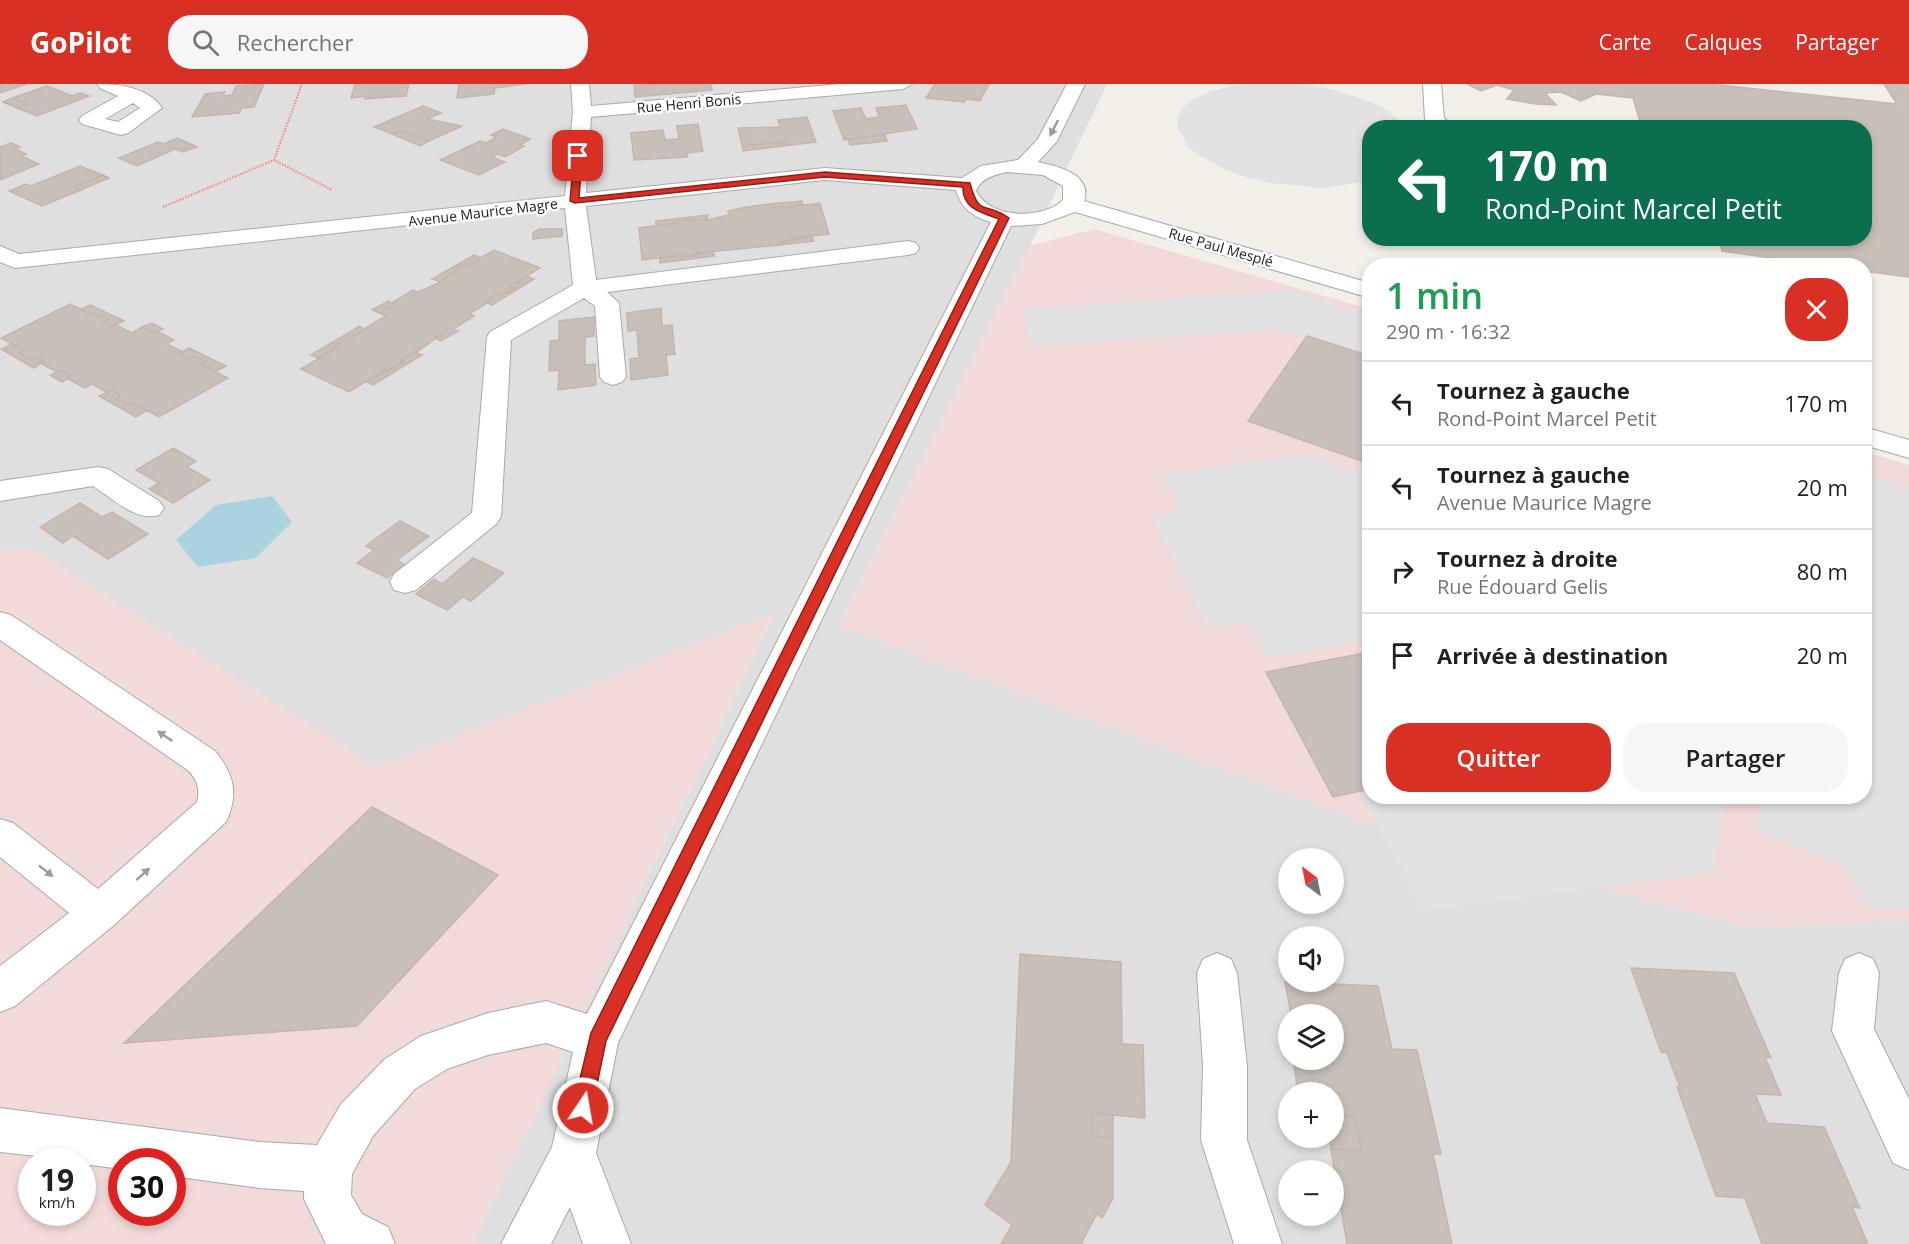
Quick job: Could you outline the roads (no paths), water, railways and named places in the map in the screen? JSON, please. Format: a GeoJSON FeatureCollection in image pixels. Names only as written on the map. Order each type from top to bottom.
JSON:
{"type":"FeatureCollection","features":[{"type":"Feature","properties":{"kind":"street"},"geometry":{"type":"LineString","coordinates":[[106,84],[133,95]]}},
{"type":"Feature","properties":{"kind":"street"},"geometry":{"type":"LineString","coordinates":[[580,84],[582,112],[575,201],[585,288],[607,303],[613,377]]}},
{"type":"Feature","properties":{"kind":"street","name":"Rue Henri Bonis"},"geometry":{"type":"LineString","coordinates":[[582,112],[903,84]]}},
{"type":"Feature","properties":{"kind":"street"},"geometry":{"type":"LineString","coordinates":[[1024,166],[1047,141],[1076,84]]}},
{"type":"Feature","properties":{"kind":"street"},"geometry":{"type":"LineString","coordinates":[[1432,84],[1435,120]]}},
{"type":"Feature","properties":{"kind":"street"},"geometry":{"type":"LineString","coordinates":[[1007,166],[1024,166],[1046,169],[1065,177],[1074,188],[1076,195],[1072,204],[1044,217],[1004,218],[975,207],[967,196],[967,185],[983,172],[1007,166]]}},
{"type":"Feature","properties":{"kind":"street","name":"Avenue Maurice Magre"},"geometry":{"type":"LineString","coordinates":[[5,260],[825,174],[967,185]]}},
{"type":"Feature","properties":{"kind":"street","name":"Rue Paul Mesplé"},"geometry":{"type":"LineString","coordinates":[[1072,204],[1362,289]]}},
{"type":"Feature","properties":{"kind":"street"},"geometry":{"type":"LineString","coordinates":[[525,1244],[573,1154],[597,1039],[1004,218]]}},
{"type":"Feature","properties":{"kind":"street"},"geometry":{"type":"LineString","coordinates":[[405,582],[486,517],[499,337],[585,288],[908,248]]}},
{"type":"Feature","properties":{"kind":"street"},"geometry":{"type":"LineString","coordinates":[[1872,438],[1909,449]]}},
{"type":"Feature","properties":{"kind":"street"},"geometry":{"type":"LineString","coordinates":[[0,491],[98,476],[148,508]]}},
{"type":"Feature","properties":{"kind":"street"},"geometry":{"type":"LineString","coordinates":[[0,624],[202,761],[213,774],[219,792],[213,811],[99,913],[0,992]]}},
{"type":"Feature","properties":{"kind":"street"},"geometry":{"type":"LineString","coordinates":[[0,835],[99,913]]}},
{"type":"Feature","properties":{"kind":"street"},"geometry":{"type":"LineString","coordinates":[[1217,973],[1225,1066],[1224,1140],[1258,1244]]}},
{"type":"Feature","properties":{"kind":"street"},"geometry":{"type":"LineString","coordinates":[[1860,974],[1853,1031],[1909,1146]]}},
{"type":"Feature","properties":{"kind":"street"},"geometry":{"type":"LineString","coordinates":[[371,1244],[345,1231],[327,1199],[329,1169],[357,1120],[400,1074],[436,1052],[488,1034],[546,1022],[597,1039]]}},
{"type":"Feature","properties":{"kind":"street"},"geometry":{"type":"LineString","coordinates":[[0,1130],[260,1165],[329,1169]]}},
{"type":"Feature","properties":{"kind":"street"},"geometry":{"type":"LineString","coordinates":[[573,1154],[607,1244]]}},
{"type":"Feature","properties":{"kind":"water"},"geometry":{"type":"Polygon","coordinates":[[[272,496],[292,522],[256,558],[198,567],[176,540],[216,505],[272,496]]]}}]}
